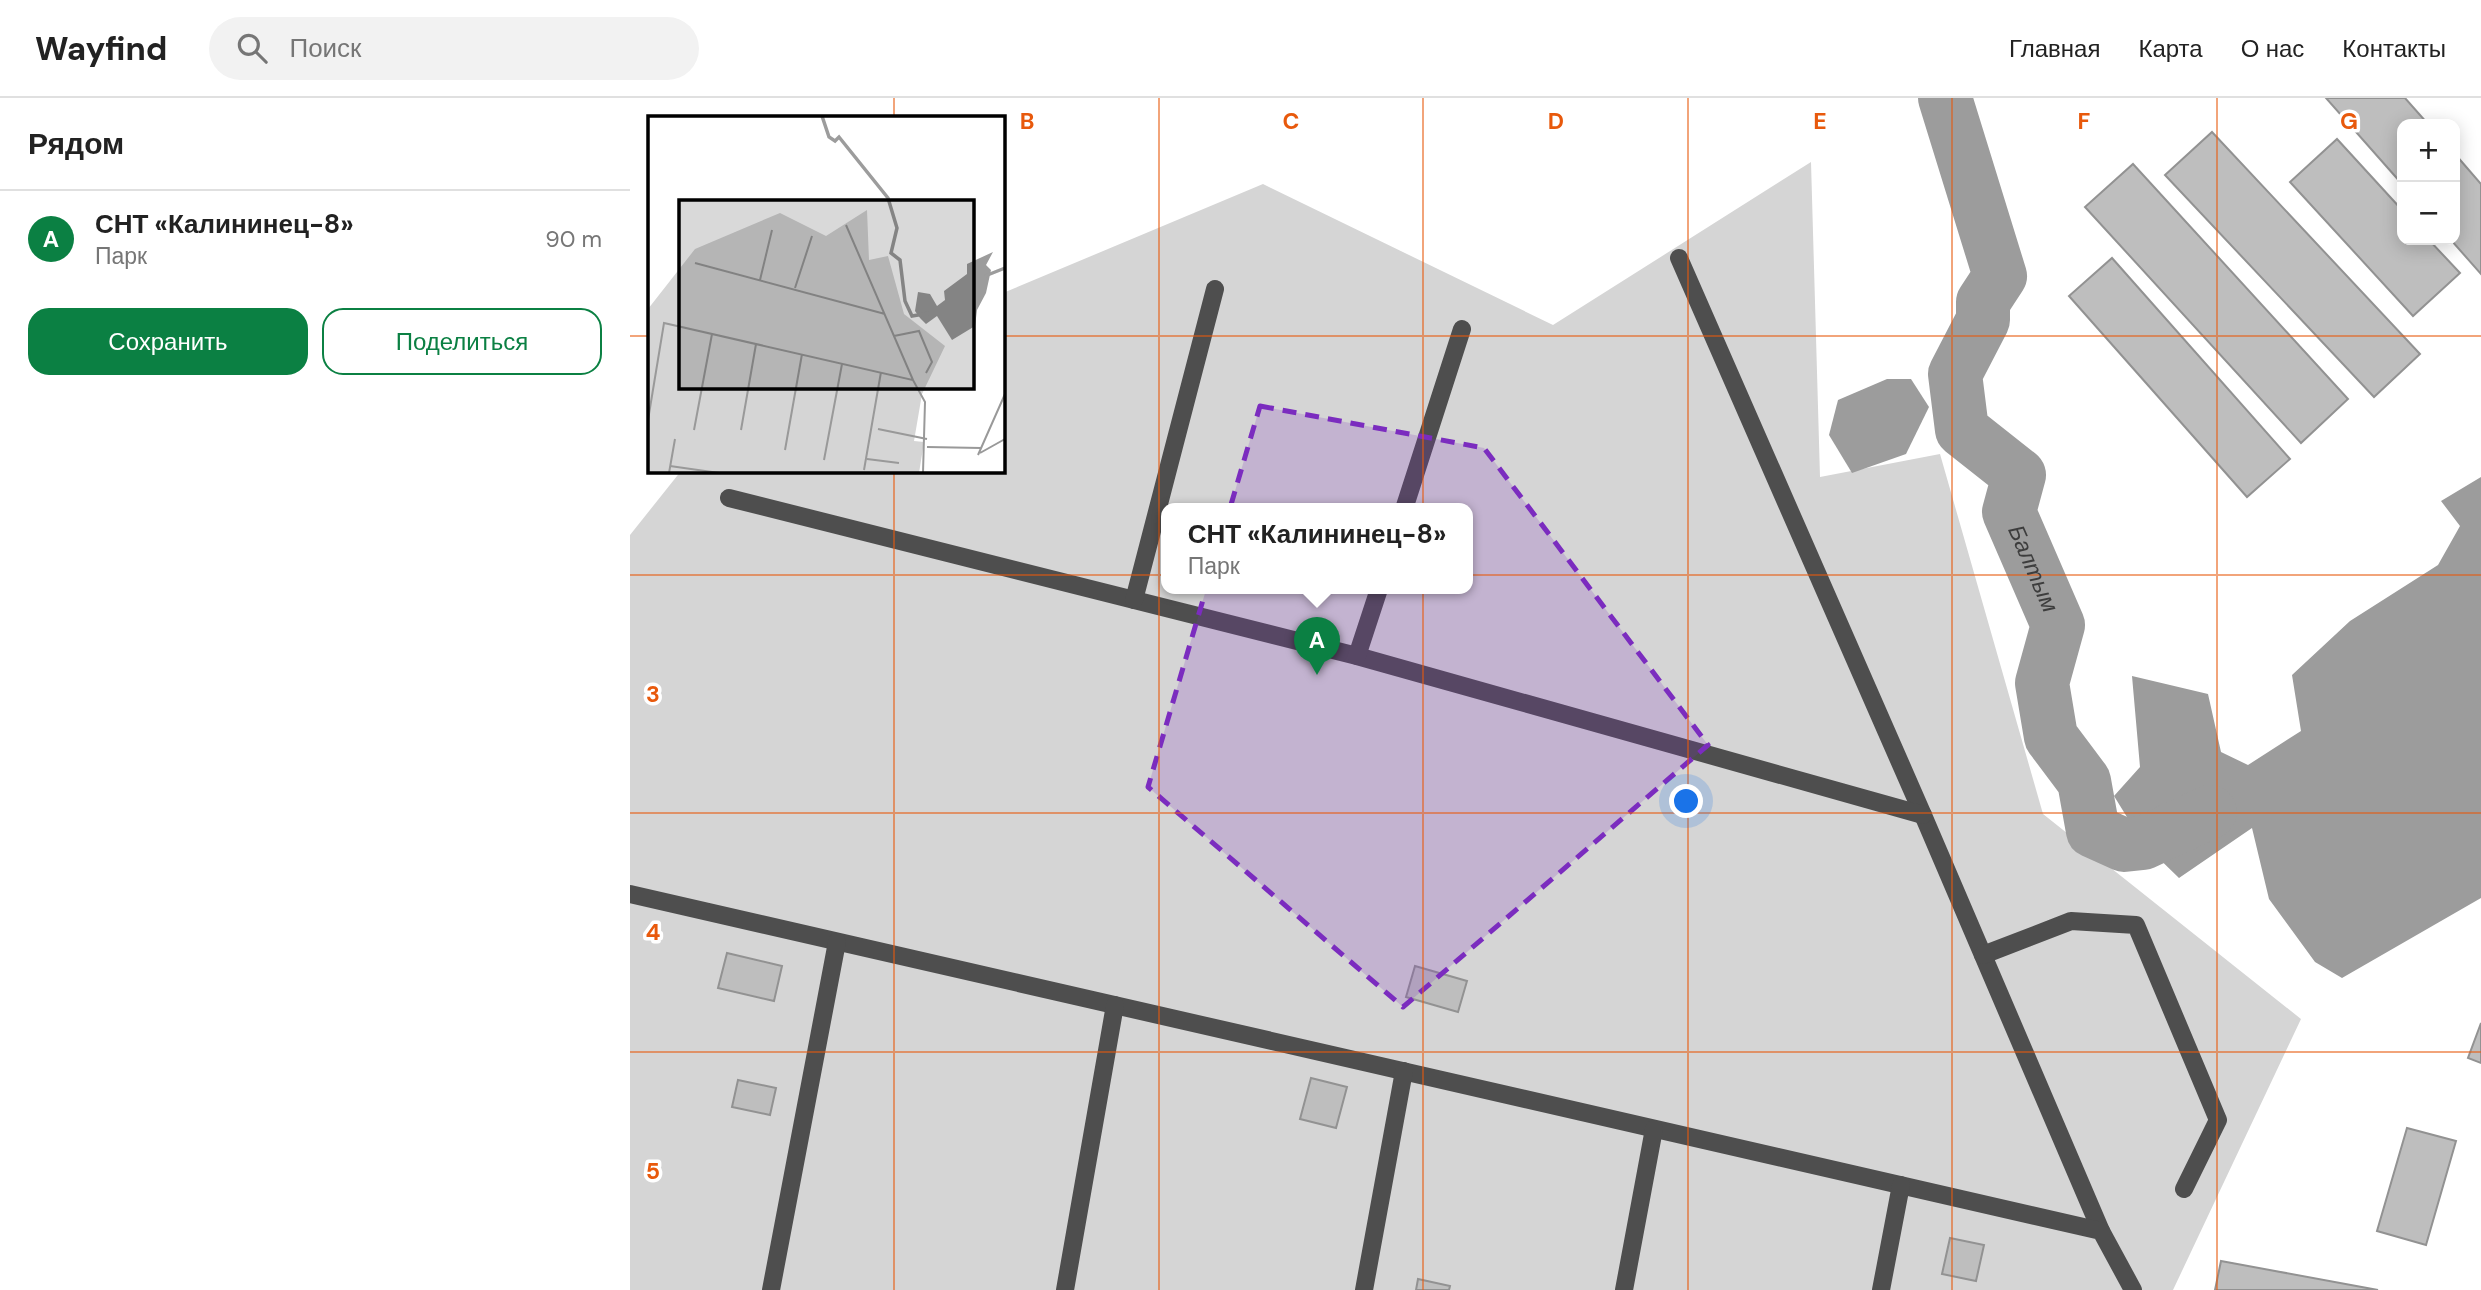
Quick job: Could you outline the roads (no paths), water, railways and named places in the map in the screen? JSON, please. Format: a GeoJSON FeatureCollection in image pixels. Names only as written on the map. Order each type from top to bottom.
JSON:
{"type":"FeatureCollection","features":[{"type":"Feature","properties":{"kind":"lane"},"geometry":{"type":"LineString","coordinates":[[1679,258],[2101,1231],[2133,1290]]}},
{"type":"Feature","properties":{"kind":"lane"},"geometry":{"type":"LineString","coordinates":[[1134,600],[1215,289]]}},
{"type":"Feature","properties":{"kind":"lane"},"geometry":{"type":"LineString","coordinates":[[1406,503],[1462,329]]}},
{"type":"Feature","properties":{"kind":"lane"},"geometry":{"type":"LineString","coordinates":[[729,498],[1357,656],[1923,816]]}},
{"type":"Feature","properties":{"kind":"lane"},"geometry":{"type":"LineString","coordinates":[[1357,656],[1377,594]]}},
{"type":"Feature","properties":{"kind":"lane"},"geometry":{"type":"LineString","coordinates":[[630,894],[2101,1231]]}},
{"type":"Feature","properties":{"kind":"lane"},"geometry":{"type":"LineString","coordinates":[[1983,955],[2071,921],[2136,925],[2218,1120],[2185,1189]]}},
{"type":"Feature","properties":{"kind":"lane"},"geometry":{"type":"LineString","coordinates":[[771,1290],[837,942]]}},
{"type":"Feature","properties":{"kind":"lane"},"geometry":{"type":"LineString","coordinates":[[1065,1290],[1115,1005]]}},
{"type":"Feature","properties":{"kind":"lane"},"geometry":{"type":"LineString","coordinates":[[1363,1290],[1404,1071]]}},
{"type":"Feature","properties":{"kind":"lane"},"geometry":{"type":"LineString","coordinates":[[1624,1290],[1654,1129]]}},
{"type":"Feature","properties":{"kind":"lane"},"geometry":{"type":"LineString","coordinates":[[1881,1290],[1901,1185]]}},
{"type":"Feature","properties":{"kind":"waterway","name":"Балтым"},"geometry":{"type":"LineString","coordinates":[[1945,98],[2000,276],[1983,302],[1983,320],[1955,374],[1962,430],[2019,475],[2009,512],[2058,625],[2042,683],[2051,737],[2084,781],[2093,831],[2124,845],[2143,843],[2210,812]]}},
{"type":"Feature","properties":{"kind":"place","name":"СНТ «Калининец-8»"},"geometry":{"type":"Point","coordinates":[1317,675]}}]}
